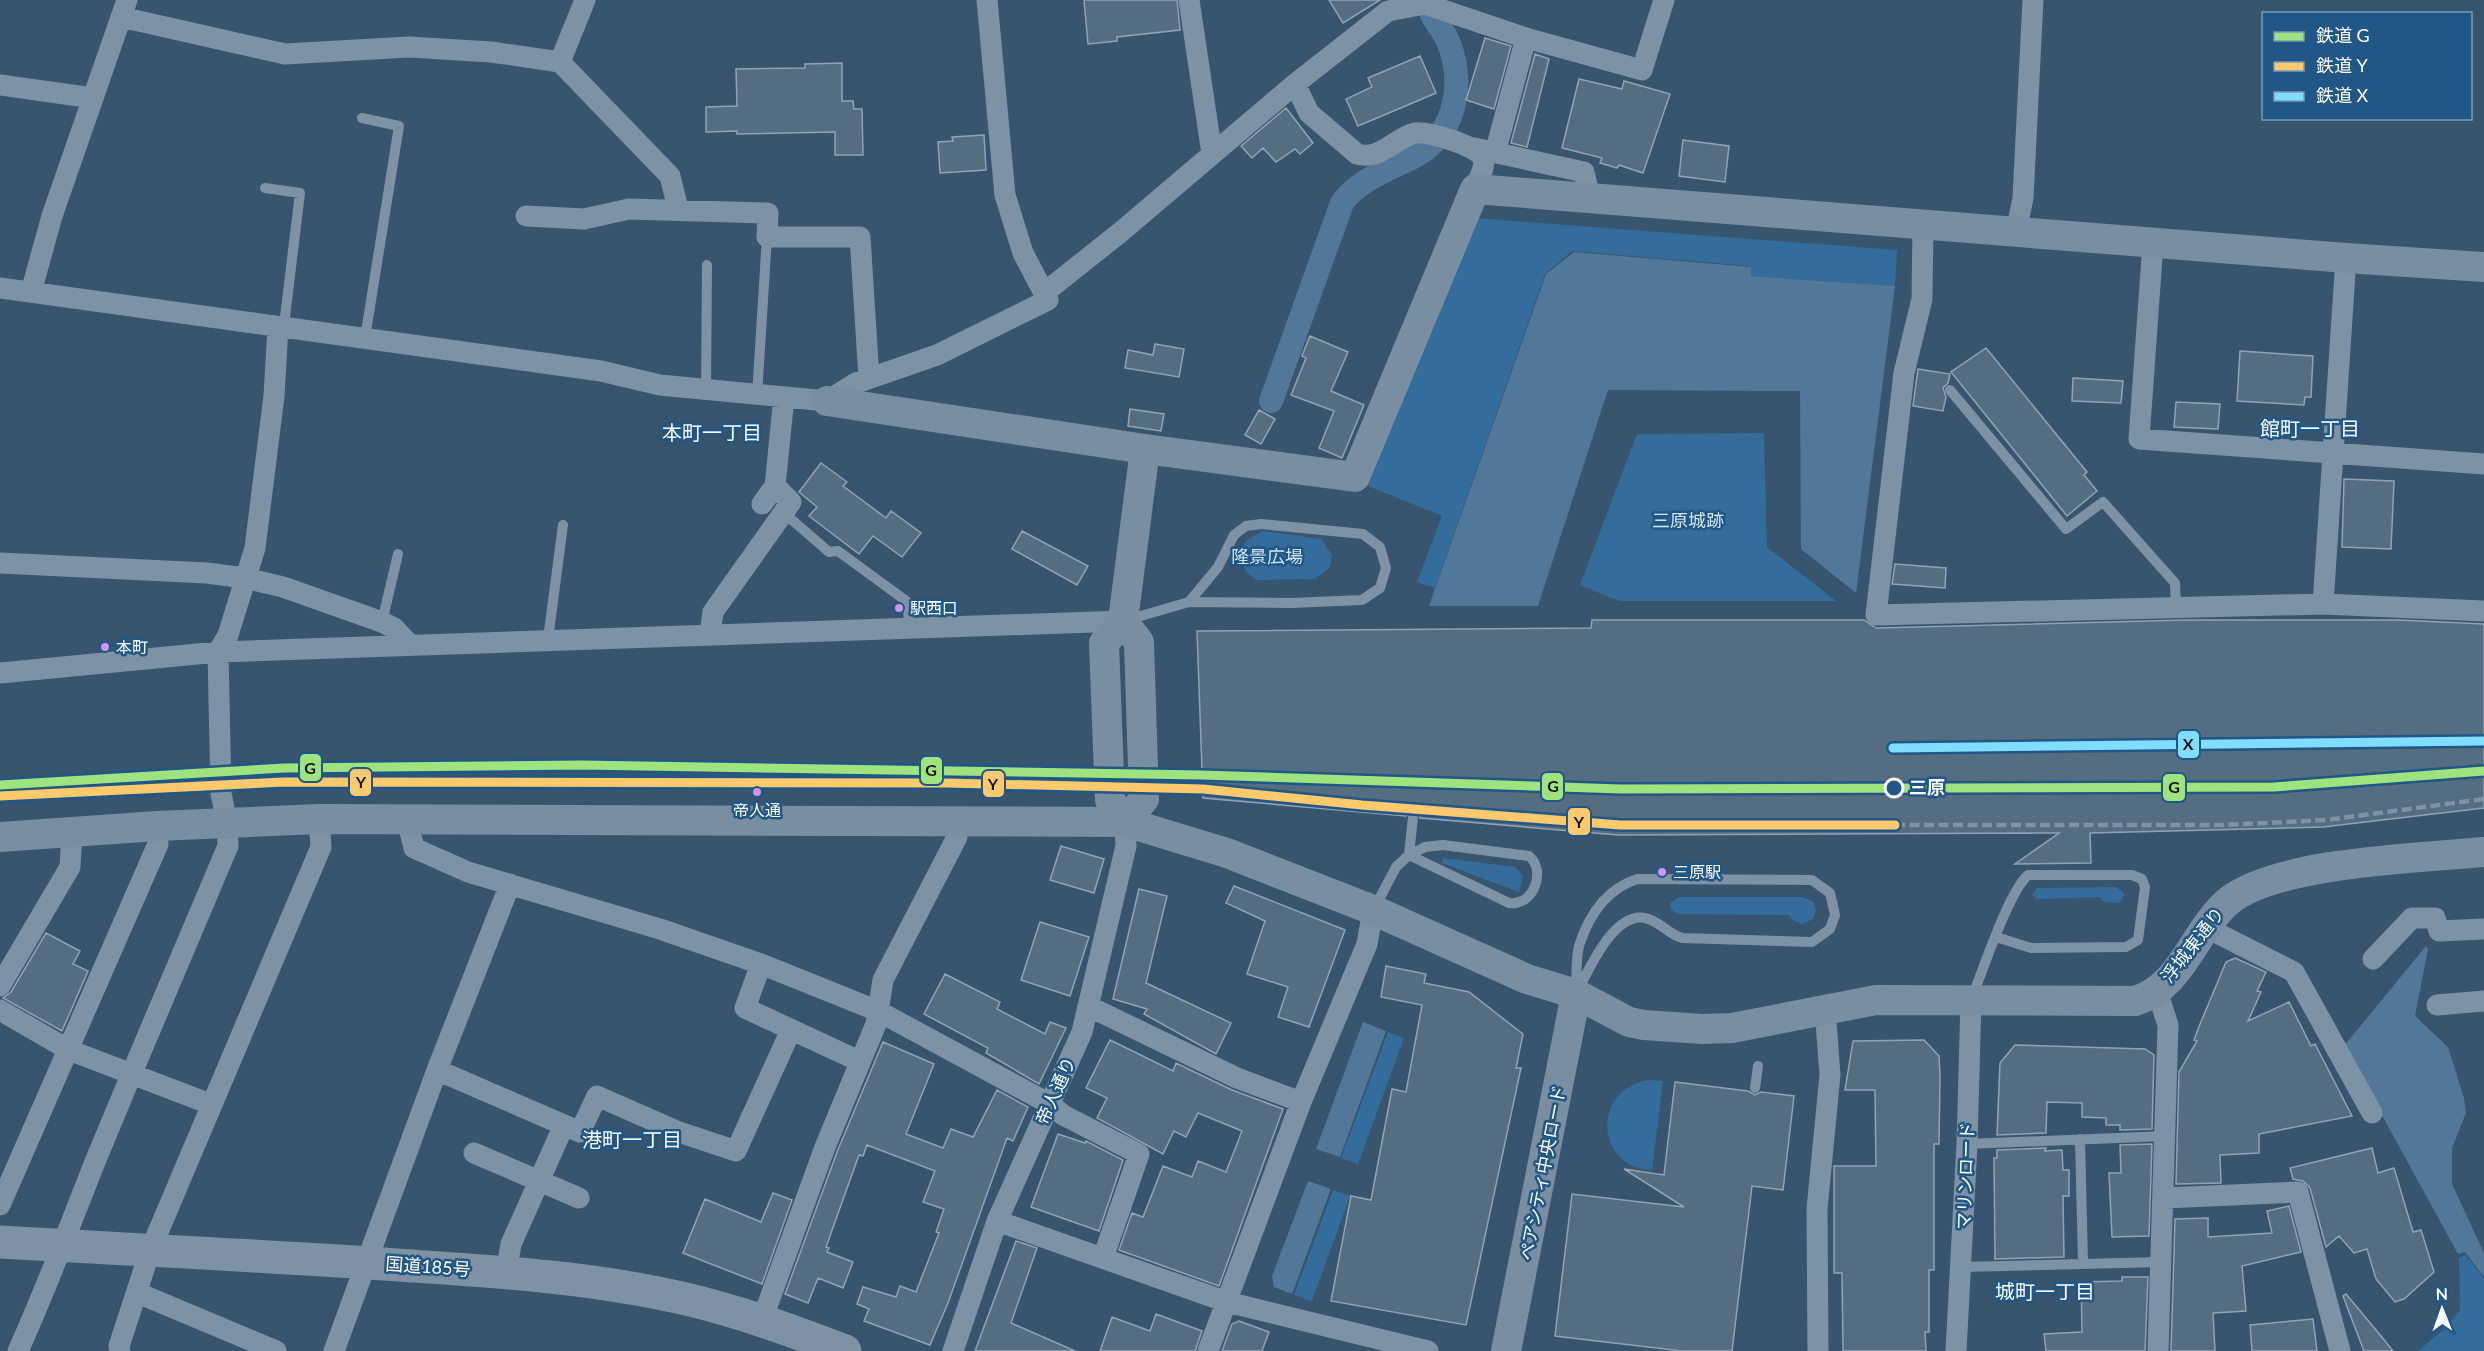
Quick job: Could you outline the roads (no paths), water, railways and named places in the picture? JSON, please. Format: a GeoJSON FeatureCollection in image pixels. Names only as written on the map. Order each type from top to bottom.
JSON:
{"type":"FeatureCollection","features":[{"type":"Feature","properties":{"kind":"highway","name":"国道185号"},"geometry":{"type":"LineString","coordinates":[[0,1242],[506,1273],[650,1292],[762,1320],[845,1351]]}},
{"type":"Feature","properties":{"kind":"street"},"geometry":{"type":"LineString","coordinates":[[560,62],[585,0]]}},
{"type":"Feature","properties":{"kind":"street"},"geometry":{"type":"LineString","coordinates":[[827,401],[845,388],[868,378],[920,362],[962,344],[1048,300],[1023,253],[1005,195],[987,0]]}},
{"type":"Feature","properties":{"kind":"street"},"geometry":{"type":"LineString","coordinates":[[1189,0],[1212,154]]}},
{"type":"Feature","properties":{"kind":"street"},"geometry":{"type":"LineString","coordinates":[[1044,293],[1295,84],[1388,11],[1428,1],[1526,38],[1642,70],[1664,0]]}},
{"type":"Feature","properties":{"kind":"street"},"geometry":{"type":"LineString","coordinates":[[2016,232],[2023,198],[2032,0]]}},
{"type":"Feature","properties":{"kind":"street"},"geometry":{"type":"LineString","coordinates":[[31,292],[52,216],[124,9],[285,54],[409,47],[491,52],[560,62],[670,176],[678,208]]}},
{"type":"Feature","properties":{"kind":"street"},"geometry":{"type":"LineString","coordinates":[[1495,153],[1526,38]]}},
{"type":"Feature","properties":{"kind":"street"},"geometry":{"type":"LineString","coordinates":[[1295,84],[1309,113],[1357,154],[1366,157],[1374,155],[1406,137],[1420,133],[1495,153],[1584,172],[1590,198]]}},
{"type":"Feature","properties":{"kind":"street"},"geometry":{"type":"LineString","coordinates":[[0,85],[93,98]]}},
{"type":"Feature","properties":{"kind":"street"},"geometry":{"type":"LineString","coordinates":[[0,288],[602,371],[660,385],[827,401],[1145,450],[1355,477],[1475,189],[1484,164],[1482,157],[1474,148]]}},
{"type":"Feature","properties":{"kind":"street"},"geometry":{"type":"LineString","coordinates":[[1475,189],[2484,267]]}},
{"type":"Feature","properties":{"kind":"street"},"geometry":{"type":"LineString","coordinates":[[526,216],[585,219],[629,209],[678,208],[768,213],[767,237],[861,237],[868,378]]}},
{"type":"Feature","properties":{"kind":"street"},"geometry":{"type":"LineString","coordinates":[[1923,224],[1922,299],[1904,373],[1876,615],[2323,604],[2484,611]]}},
{"type":"Feature","properties":{"kind":"street"},"geometry":{"type":"LineString","coordinates":[[2153,243],[2139,439],[2484,464]]}},
{"type":"Feature","properties":{"kind":"street"},"geometry":{"type":"LineString","coordinates":[[2323,604],[2346,258]]}},
{"type":"Feature","properties":{"kind":"street"},"geometry":{"type":"LineString","coordinates":[[18,1351],[52,1276],[61,1246],[131,1073],[228,846],[227,824],[221,793],[218,652],[228,635],[255,548],[274,396],[278,327]]}},
{"type":"Feature","properties":{"kind":"street"},"geometry":{"type":"LineString","coordinates":[[762,504],[775,486],[784,398]]}},
{"type":"Feature","properties":{"kind":"street"},"geometry":{"type":"LineString","coordinates":[[1125,822],[1144,799],[1138,642],[1123,621],[1145,450]]}},
{"type":"Feature","properties":{"kind":"street"},"geometry":{"type":"LineString","coordinates":[[710,634],[713,612],[791,502],[775,486]]}},
{"type":"Feature","properties":{"kind":"street"},"geometry":{"type":"LineString","coordinates":[[0,563],[207,573],[245,578],[283,587],[382,622],[394,628],[410,644]]}},
{"type":"Feature","properties":{"kind":"street"},"geometry":{"type":"LineString","coordinates":[[0,672],[218,652],[1123,621]]}},
{"type":"Feature","properties":{"kind":"street"},"geometry":{"type":"LineString","coordinates":[[120,1351],[118,1346],[138,1293],[150,1251],[210,1104],[321,846],[319,819]]}},
{"type":"Feature","properties":{"kind":"street","name":"浮城東通り"},"geometry":{"type":"LineString","coordinates":[[0,837],[157,826],[319,819],[1125,822],[1227,853],[1373,910],[1527,979],[1576,994],[1629,1022],[1673,1028],[1747,1026],[1825,1008],[1876,1000],[2135,1001],[2157,991],[2179,968],[2216,913],[2238,894],[2276,879],[2339,867],[2484,852]]}},
{"type":"Feature","properties":{"kind":"street"},"geometry":{"type":"LineString","coordinates":[[407,819],[414,848],[468,872],[660,929],[761,964],[878,1011],[1050,1104],[1063,1115],[1139,1154],[1103,1258]]}},
{"type":"Feature","properties":{"kind":"street"},"geometry":{"type":"LineString","coordinates":[[762,1320],[859,1061],[876,1024],[883,980],[957,837],[956,820]]}},
{"type":"Feature","properties":{"kind":"street","name":"帝人通り"},"geometry":{"type":"LineString","coordinates":[[953,1351],[997,1221],[1082,1032],[1126,846],[1125,822]]}},
{"type":"Feature","properties":{"kind":"street"},"geometry":{"type":"LineString","coordinates":[[0,1205],[158,844],[157,826]]}},
{"type":"Feature","properties":{"kind":"street"},"geometry":{"type":"LineString","coordinates":[[0,986],[70,867],[72,832]]}},
{"type":"Feature","properties":{"kind":"street"},"geometry":{"type":"LineString","coordinates":[[334,1351],[437,1070],[510,884]]}},
{"type":"Feature","properties":{"kind":"street"},"geometry":{"type":"LineString","coordinates":[[1208,1351],[1301,1102],[1366,944],[1373,910]]}},
{"type":"Feature","properties":{"kind":"street"},"geometry":{"type":"LineString","coordinates":[[2373,959],[2412,918],[2435,918],[2439,932],[2484,929]]}},
{"type":"Feature","properties":{"kind":"street"},"geometry":{"type":"LineString","coordinates":[[2205,927],[2295,972],[2372,1113]]}},
{"type":"Feature","properties":{"kind":"street"},"geometry":{"type":"LineString","coordinates":[[761,964],[745,1008],[859,1061]]}},
{"type":"Feature","properties":{"kind":"street"},"geometry":{"type":"LineString","coordinates":[[2157,991],[2168,1025],[2158,1351]]}},
{"type":"Feature","properties":{"kind":"street","name":"ペアシティ中央ロード"},"geometry":{"type":"LineString","coordinates":[[1506,1351],[1576,994]]}},
{"type":"Feature","properties":{"kind":"street","name":"マリンロード"},"geometry":{"type":"LineString","coordinates":[[1956,1351],[1962,1267],[1971,1000]]}},
{"type":"Feature","properties":{"kind":"street"},"geometry":{"type":"LineString","coordinates":[[2437,1005],[2484,1001]]}},
{"type":"Feature","properties":{"kind":"street"},"geometry":{"type":"LineString","coordinates":[[1088,1006],[1237,1078],[1301,1102]]}},
{"type":"Feature","properties":{"kind":"street"},"geometry":{"type":"LineString","coordinates":[[1818,1351],[1817,1209],[1830,1075],[1825,1008]]}},
{"type":"Feature","properties":{"kind":"street"},"geometry":{"type":"LineString","coordinates":[[0,1010],[69,1050],[210,1104]]}},
{"type":"Feature","properties":{"kind":"street"},"geometry":{"type":"LineString","coordinates":[[437,1070],[580,1132],[597,1096],[679,1132],[736,1151],[791,1030]]}},
{"type":"Feature","properties":{"kind":"street"},"geometry":{"type":"LineString","coordinates":[[506,1273],[511,1244],[564,1125]]}},
{"type":"Feature","properties":{"kind":"street"},"geometry":{"type":"LineString","coordinates":[[474,1154],[579,1198]]}},
{"type":"Feature","properties":{"kind":"street"},"geometry":{"type":"LineString","coordinates":[[2164,1198],[2298,1192],[2340,1351]]}},
{"type":"Feature","properties":{"kind":"street"},"geometry":{"type":"LineString","coordinates":[[997,1221],[1227,1302],[1428,1351]]}},
{"type":"Feature","properties":{"kind":"street"},"geometry":{"type":"LineString","coordinates":[[138,1293],[276,1351]]}},
{"type":"Feature","properties":{"kind":"lane"},"geometry":{"type":"LineString","coordinates":[[362,118],[399,126],[365,338]]}},
{"type":"Feature","properties":{"kind":"lane"},"geometry":{"type":"LineString","coordinates":[[265,188],[300,193],[285,317],[278,327]]}},
{"type":"Feature","properties":{"kind":"lane"},"geometry":{"type":"LineString","coordinates":[[757,395],[767,237]]}},
{"type":"Feature","properties":{"kind":"lane"},"geometry":{"type":"LineString","coordinates":[[706,391],[707,264]]}},
{"type":"Feature","properties":{"kind":"lane"},"geometry":{"type":"LineString","coordinates":[[1950,390],[2066,529],[2103,502],[2175,583],[2176,608]]}},
{"type":"Feature","properties":{"kind":"lane"},"geometry":{"type":"LineString","coordinates":[[784,513],[829,552],[838,551],[909,603],[908,628]]}},
{"type":"Feature","properties":{"kind":"lane"},"geometry":{"type":"LineString","coordinates":[[1123,621],[1189,602],[1355,602],[1369,598],[1380,588],[1386,575],[1386,560],[1376,542],[1363,534],[1253,524],[1234,535],[1218,567],[1189,602]]}},
{"type":"Feature","properties":{"kind":"lane"},"geometry":{"type":"LineString","coordinates":[[548,639],[563,525]]}},
{"type":"Feature","properties":{"kind":"lane"},"geometry":{"type":"LineString","coordinates":[[382,622],[398,554]]}},
{"type":"Feature","properties":{"kind":"lane"},"geometry":{"type":"LineString","coordinates":[[1409,855],[1413,817]]}},
{"type":"Feature","properties":{"kind":"lane"},"geometry":{"type":"LineString","coordinates":[[1373,910],[1396,867],[1409,855],[1425,847],[1443,845],[1520,854],[1535,861],[1539,871],[1529,898],[1516,904],[1409,855]]}},
{"type":"Feature","properties":{"kind":"lane"},"geometry":{"type":"LineString","coordinates":[[1971,1000],[1996,937],[2018,884],[2028,875],[2132,875],[2142,879],[2145,887],[2138,940],[2126,947],[2031,948],[1996,937]]}},
{"type":"Feature","properties":{"kind":"lane"},"geometry":{"type":"LineString","coordinates":[[1637,879],[1812,880],[1825,887],[1833,900],[1835,915],[1830,928],[1812,942],[1682,938],[1672,935],[1647,918],[1626,921],[1598,953],[1576,994],[1579,944],[1605,897],[1624,883],[1637,879]]}},
{"type":"Feature","properties":{"kind":"lane"},"geometry":{"type":"LineString","coordinates":[[1755,1088],[1758,1066]]}},
{"type":"Feature","properties":{"kind":"lane"},"geometry":{"type":"LineString","coordinates":[[1967,1144],[2166,1136]]}},
{"type":"Feature","properties":{"kind":"lane"},"geometry":{"type":"LineString","coordinates":[[2080,1139],[2084,1264]]}},
{"type":"Feature","properties":{"kind":"lane"},"geometry":{"type":"LineString","coordinates":[[1962,1267],[2161,1263]]}},
{"type":"Feature","properties":{"kind":"waterway"},"geometry":{"type":"LineString","coordinates":[[1271,401],[1342,203],[1366,181],[1415,156],[1429,146],[1441,134],[1449,119],[1454,104],[1456,71],[1447,39],[1432,15],[1434,0]]}},
{"type":"Feature","properties":{"kind":"railway"},"geometry":{"type":"LineString","coordinates":[[1895,825],[2225,825],[2326,820],[2484,799]]}},
{"type":"Feature","properties":{"kind":"rail line","name":"X"},"geometry":{"type":"LineString","coordinates":[[1893,748],[2484,741]]}},
{"type":"Feature","properties":{"kind":"rail line","name":"G"},"geometry":{"type":"LineString","coordinates":[[0,785],[284,768],[582,765],[1202,775],[1621,789],[2274,787],[2484,771]]}},
{"type":"Feature","properties":{"kind":"rail line","name":"Y"},"geometry":{"type":"LineString","coordinates":[[0,796],[284,782],[947,783],[1203,789],[1362,805],[1620,825],[1895,825]]}},
{"type":"Feature","properties":{"kind":"place","name":"駅西口"},"geometry":{"type":"Point","coordinates":[899,608]}},
{"type":"Feature","properties":{"kind":"place","name":"本町"},"geometry":{"type":"Point","coordinates":[105,647]}},
{"type":"Feature","properties":{"kind":"place","name":"三原"},"geometry":{"type":"Point","coordinates":[1894,788]}},
{"type":"Feature","properties":{"kind":"place","name":"帝人通"},"geometry":{"type":"Point","coordinates":[757,792]}},
{"type":"Feature","properties":{"kind":"place","name":"三原駅"},"geometry":{"type":"Point","coordinates":[1662,872]}},
{"type":"Feature","properties":{"kind":"district","name":"館町一丁目"},"geometry":{"type":"Point","coordinates":[2310,429]}},
{"type":"Feature","properties":{"kind":"district","name":"本町一丁目"},"geometry":{"type":"Point","coordinates":[712,433]}},
{"type":"Feature","properties":{"kind":"district","name":"港町一丁目"},"geometry":{"type":"Point","coordinates":[632,1140]}},
{"type":"Feature","properties":{"kind":"district","name":"城町一丁目"},"geometry":{"type":"Point","coordinates":[2045,1292]}},
{"type":"Feature","properties":{"kind":"park label","name":"三原城跡"},"geometry":{"type":"Point","coordinates":[1688,521]}},
{"type":"Feature","properties":{"kind":"park label","name":"隆景広場"},"geometry":{"type":"Point","coordinates":[1267,557]}}]}
